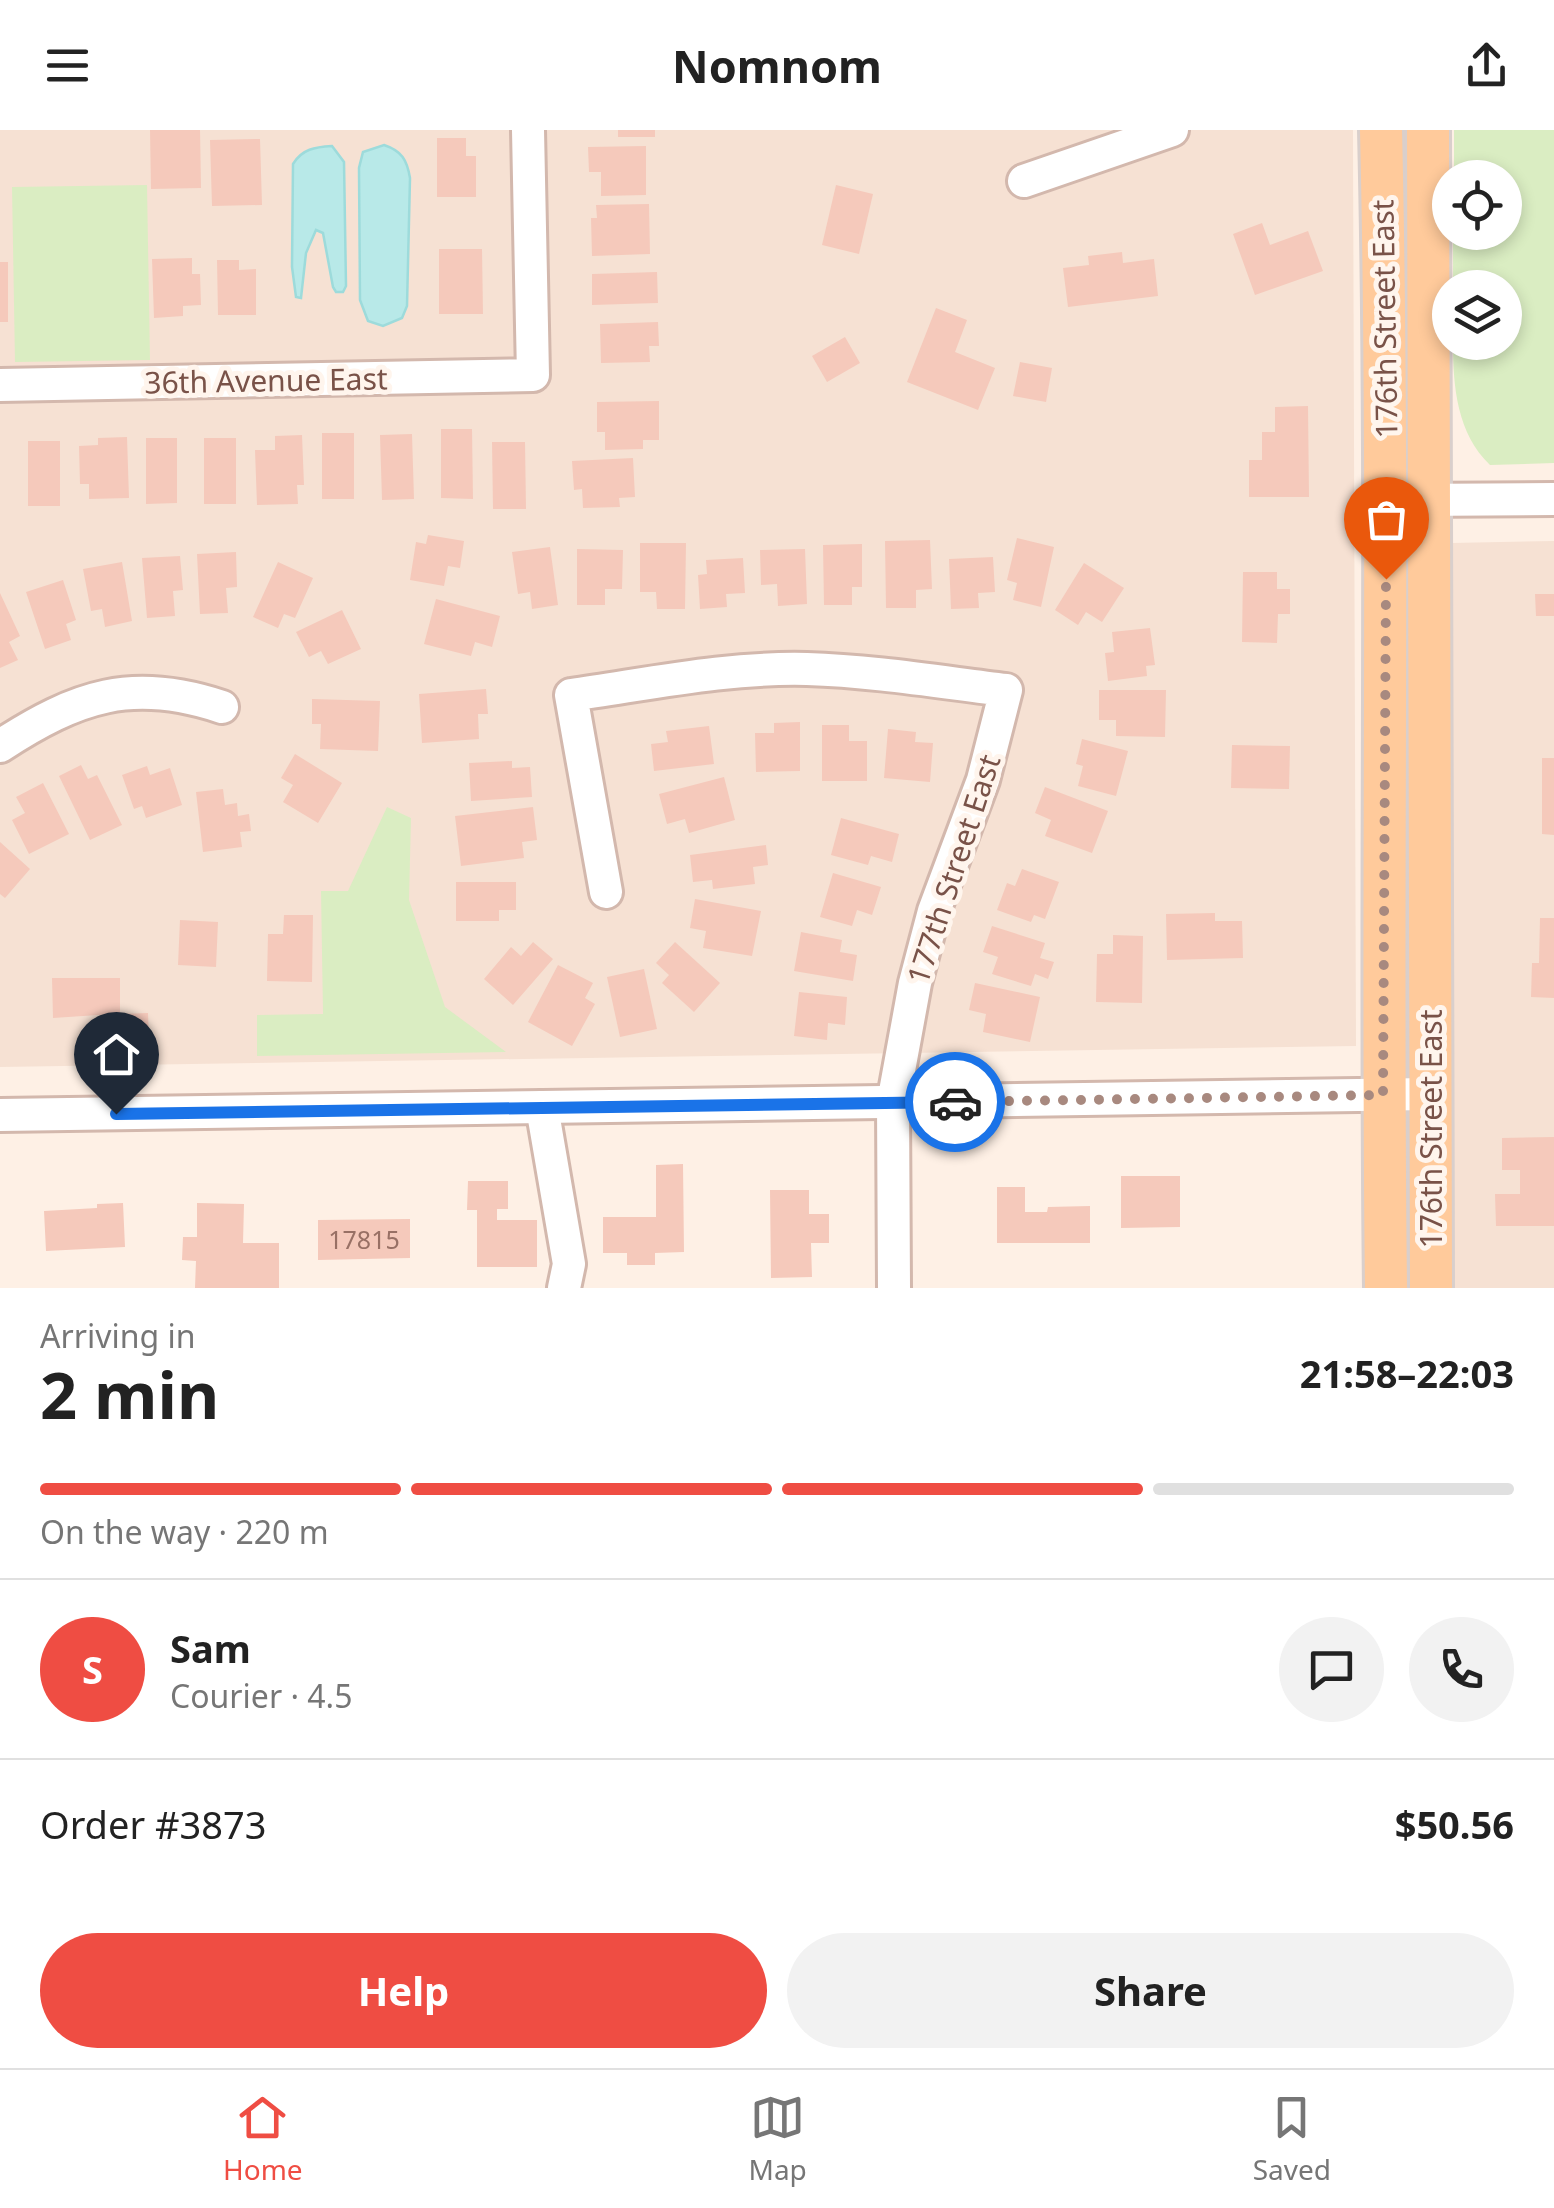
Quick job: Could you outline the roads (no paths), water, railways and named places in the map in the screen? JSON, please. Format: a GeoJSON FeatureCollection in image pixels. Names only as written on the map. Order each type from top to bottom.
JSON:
{"type":"FeatureCollection","features":[{"type":"Feature","properties":{"kind":"main road","name":"176th Street East"},"geometry":{"type":"LineString","coordinates":[[1381,130],[1386,500],[1386,1288]]}},
{"type":"Feature","properties":{"kind":"main road","name":"176th Street East"},"geometry":{"type":"LineString","coordinates":[[1428,130],[1431,1288]]}},
{"type":"Feature","properties":{"kind":"street","name":"36th Avenue East"},"geometry":{"type":"LineString","coordinates":[[0,385],[533,374],[528,130]]}},
{"type":"Feature","properties":{"kind":"street"},"geometry":{"type":"LineString","coordinates":[[1024,182],[1172,130]]}},
{"type":"Feature","properties":{"kind":"street"},"geometry":{"type":"LineString","coordinates":[[1386,500],[1554,499]]}},
{"type":"Feature","properties":{"kind":"street","name":"177th Street East"},"geometry":{"type":"LineString","coordinates":[[606,892],[570,695],[717,673],[810,669],[1006,690],[984,780],[934,911],[915,983],[893,1103],[894,1288]]}},
{"type":"Feature","properties":{"kind":"street"},"geometry":{"type":"LineString","coordinates":[[0,746],[55,714],[120,693],[170,693],[222,707]]}},
{"type":"Feature","properties":{"kind":"street"},"geometry":{"type":"LineString","coordinates":[[0,1115],[1429,1094]]}},
{"type":"Feature","properties":{"kind":"street"},"geometry":{"type":"LineString","coordinates":[[542,1108],[569,1264],[564,1288]]}},
{"type":"Feature","properties":{"kind":"water"},"geometry":{"type":"Polygon","coordinates":[[[384,145],[403,157],[410,178],[407,306],[402,318],[383,326],[368,321],[360,300],[359,168],[363,152],[384,145]]]}},
{"type":"Feature","properties":{"kind":"water"},"geometry":{"type":"Polygon","coordinates":[[[332,146],[344,162],[346,286],[343,292],[336,292],[333,287],[323,233],[316,230],[306,253],[301,298],[296,297],[292,267],[293,164],[309,150],[332,146]]]}}]}
